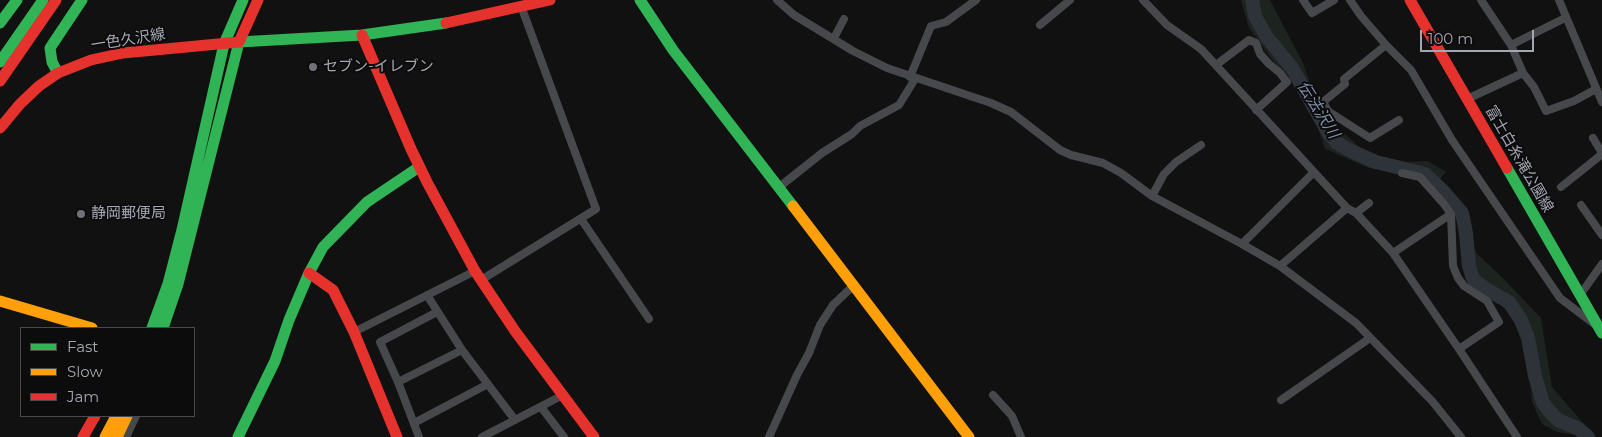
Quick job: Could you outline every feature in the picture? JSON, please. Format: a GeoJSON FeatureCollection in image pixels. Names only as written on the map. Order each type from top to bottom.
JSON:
{"type":"FeatureCollection","features":[{"type":"Feature","properties":{"kind":"main road"},"geometry":{"type":"LineString","coordinates":[[0,23],[17,0]]}},
{"type":"Feature","properties":{"kind":"main road"},"geometry":{"type":"LineString","coordinates":[[0,62],[43,0]]}},
{"type":"Feature","properties":{"kind":"main road"},"geometry":{"type":"LineString","coordinates":[[0,80],[56,0]]}},
{"type":"Feature","properties":{"kind":"main road"},"geometry":{"type":"LineString","coordinates":[[58,73],[52,62],[50,48],[82,0]]}},
{"type":"Feature","properties":{"kind":"main road"},"geometry":{"type":"LineString","coordinates":[[152,327],[168,284],[182,230],[224,44],[243,0]]}},
{"type":"Feature","properties":{"kind":"main road"},"geometry":{"type":"LineString","coordinates":[[163,327],[178,284],[239,42],[258,0]]}},
{"type":"Feature","properties":{"kind":"main road","name":"一色久沢線"},"geometry":{"type":"LineString","coordinates":[[0,128],[20,104],[39,86],[58,73],[92,60],[123,53],[239,42],[362,36],[438,25],[550,0]]}},
{"type":"Feature","properties":{"kind":"main road"},"geometry":{"type":"LineString","coordinates":[[640,0],[673,50],[969,437]]}},
{"type":"Feature","properties":{"kind":"main road","name":"富士白糸滝公園線"},"geometry":{"type":"LineString","coordinates":[[1410,0],[1601,331]]}},
{"type":"Feature","properties":{"kind":"main road"},"geometry":{"type":"LineString","coordinates":[[362,36],[419,166],[478,276],[515,331],[594,437]]}},
{"type":"Feature","properties":{"kind":"main road"},"geometry":{"type":"LineString","coordinates":[[238,437],[275,361],[308,273],[323,247],[367,202],[419,166]]}},
{"type":"Feature","properties":{"kind":"main road"},"geometry":{"type":"LineString","coordinates":[[308,273],[332,290],[354,332],[397,437]]}},
{"type":"Feature","properties":{"kind":"main road"},"geometry":{"type":"LineString","coordinates":[[0,300],[89,327]]}},
{"type":"Feature","properties":{"kind":"main road"},"geometry":{"type":"LineString","coordinates":[[83,437],[94,417]]}},
{"type":"Feature","properties":{"kind":"main road"},"geometry":{"type":"LineString","coordinates":[[105,437],[115,417]]}},
{"type":"Feature","properties":{"kind":"main road"},"geometry":{"type":"LineString","coordinates":[[117,437],[126,417]]}},
{"type":"Feature","properties":{"kind":"street"},"geometry":{"type":"LineString","coordinates":[[777,0],[794,15],[853,51],[887,68],[1011,112],[1060,150],[1071,155],[1103,163],[1121,173],[1152,196],[1280,266],[1356,324],[1432,401],[1461,437]]}},
{"type":"Feature","properties":{"kind":"street"},"geometry":{"type":"LineString","coordinates":[[778,188],[822,153],[852,134],[860,126],[899,105],[912,78],[931,26],[946,22],[976,0]]}},
{"type":"Feature","properties":{"kind":"street"},"geometry":{"type":"LineString","coordinates":[[1040,25],[1070,0]]}},
{"type":"Feature","properties":{"kind":"street"},"geometry":{"type":"LineString","coordinates":[[1143,0],[1167,24],[1201,49],[1347,208],[1356,213],[1393,253],[1517,437]]}},
{"type":"Feature","properties":{"kind":"street"},"geometry":{"type":"LineString","coordinates":[[1303,0],[1312,13],[1334,0]]}},
{"type":"Feature","properties":{"kind":"street"},"geometry":{"type":"LineString","coordinates":[[1350,0],[1386,45],[1412,70],[1452,140],[1560,298],[1601,331]]}},
{"type":"Feature","properties":{"kind":"street"},"geometry":{"type":"LineString","coordinates":[[1481,0],[1512,45],[1523,73],[1534,86],[1546,111],[1599,91]]}},
{"type":"Feature","properties":{"kind":"street"},"geometry":{"type":"LineString","coordinates":[[1559,0],[1565,18],[1599,91],[1602,102]]}},
{"type":"Feature","properties":{"kind":"street"},"geometry":{"type":"LineString","coordinates":[[354,332],[427,295],[478,276],[596,209],[521,6]]}},
{"type":"Feature","properties":{"kind":"street"},"geometry":{"type":"LineString","coordinates":[[1512,45],[1565,18]]}},
{"type":"Feature","properties":{"kind":"street"},"geometry":{"type":"LineString","coordinates":[[834,38],[844,20]]}},
{"type":"Feature","properties":{"kind":"street"},"geometry":{"type":"LineString","coordinates":[[1216,66],[1249,40],[1256,43],[1260,54],[1287,82],[1256,110]]}},
{"type":"Feature","properties":{"kind":"street"},"geometry":{"type":"LineString","coordinates":[[1386,45],[1344,79],[1345,84],[1323,102],[1328,111],[1370,138],[1399,120]]}},
{"type":"Feature","properties":{"kind":"street"},"geometry":{"type":"LineString","coordinates":[[1467,98],[1523,73]]}},
{"type":"Feature","properties":{"kind":"street"},"geometry":{"type":"LineString","coordinates":[[1561,187],[1602,153],[1592,138]]}},
{"type":"Feature","properties":{"kind":"street"},"geometry":{"type":"LineString","coordinates":[[1152,196],[1164,174],[1185,155],[1201,146]]}},
{"type":"Feature","properties":{"kind":"street"},"geometry":{"type":"LineString","coordinates":[[1242,244],[1314,172]]}},
{"type":"Feature","properties":{"kind":"street"},"geometry":{"type":"LineString","coordinates":[[1402,173],[1420,177],[1444,204],[1450,214],[1453,266],[1458,278],[1464,286],[1487,301],[1499,322],[1459,349]]}},
{"type":"Feature","properties":{"kind":"street"},"geometry":{"type":"LineString","coordinates":[[1356,213],[1369,203]]}},
{"type":"Feature","properties":{"kind":"street"},"geometry":{"type":"LineString","coordinates":[[1581,205],[1602,235]]}},
{"type":"Feature","properties":{"kind":"street"},"geometry":{"type":"LineString","coordinates":[[1280,266],[1347,208]]}},
{"type":"Feature","properties":{"kind":"street"},"geometry":{"type":"LineString","coordinates":[[1393,253],[1450,214]]}},
{"type":"Feature","properties":{"kind":"street"},"geometry":{"type":"LineString","coordinates":[[581,219],[650,319]]}},
{"type":"Feature","properties":{"kind":"street"},"geometry":{"type":"LineString","coordinates":[[1580,295],[1602,264]]}},
{"type":"Feature","properties":{"kind":"street"},"geometry":{"type":"LineString","coordinates":[[769,437],[809,353],[820,325],[833,305],[853,286]]}},
{"type":"Feature","properties":{"kind":"street"},"geometry":{"type":"LineString","coordinates":[[427,295],[462,350],[515,420]]}},
{"type":"Feature","properties":{"kind":"street"},"geometry":{"type":"LineString","coordinates":[[419,437],[380,342],[438,312]]}},
{"type":"Feature","properties":{"kind":"street"},"geometry":{"type":"LineString","coordinates":[[1281,400],[1370,338]]}},
{"type":"Feature","properties":{"kind":"street"},"geometry":{"type":"LineString","coordinates":[[398,382],[462,350]]}},
{"type":"Feature","properties":{"kind":"street"},"geometry":{"type":"LineString","coordinates":[[414,423],[488,384]]}},
{"type":"Feature","properties":{"kind":"street"},"geometry":{"type":"LineString","coordinates":[[482,437],[563,395]]}},
{"type":"Feature","properties":{"kind":"street"},"geometry":{"type":"LineString","coordinates":[[993,395],[1012,416],[1022,437]]}},
{"type":"Feature","properties":{"kind":"street"},"geometry":{"type":"LineString","coordinates":[[541,407],[564,437]]}},
{"type":"Feature","properties":{"kind":"street"},"geometry":{"type":"LineString","coordinates":[[126,437],[136,417]]}},
{"type":"Feature","properties":{"kind":"shaded area"},"geometry":{"type":"Polygon","coordinates":[[[1241,0],[1270,0],[1303,63],[1313,92],[1324,115],[1366,153],[1406,162],[1428,161],[1446,172],[1435,185],[1414,173],[1369,168],[1325,149],[1307,101],[1288,74],[1280,70],[1249,28],[1241,0]]]}},
{"type":"Feature","properties":{"kind":"shaded area"},"geometry":{"type":"Polygon","coordinates":[[[1462,213],[1468,222],[1476,253],[1541,318],[1552,387],[1584,424],[1575,435],[1557,432],[1542,424],[1532,402],[1528,351],[1509,312],[1470,280],[1466,254],[1458,234],[1462,213]]]}},
{"type":"Feature","properties":{"kind":"waterway","name":"伝法沢川"},"geometry":{"type":"LineString","coordinates":[[1252,0],[1255,16],[1266,36],[1292,68],[1328,132],[1337,143],[1376,162],[1425,174],[1462,213],[1469,266],[1473,279],[1484,288],[1509,302],[1521,320],[1528,338],[1535,376],[1543,403],[1558,420],[1579,429],[1588,437]]}},
{"type":"Feature","properties":{"kind":"traffic: fast"},"geometry":{"type":"LineString","coordinates":[[0,23],[17,0]]}},
{"type":"Feature","properties":{"kind":"traffic: fast"},"geometry":{"type":"LineString","coordinates":[[0,62],[43,0]]}},
{"type":"Feature","properties":{"kind":"traffic: fast"},"geometry":{"type":"LineString","coordinates":[[58,73],[52,62],[50,48],[82,0]]}},
{"type":"Feature","properties":{"kind":"traffic: fast"},"geometry":{"type":"LineString","coordinates":[[224,44],[243,0]]}},
{"type":"Feature","properties":{"kind":"traffic: fast"},"geometry":{"type":"LineString","coordinates":[[640,0],[673,50],[793,206]]}},
{"type":"Feature","properties":{"kind":"traffic: fast"},"geometry":{"type":"LineString","coordinates":[[239,42],[362,35],[446,23]]}},
{"type":"Feature","properties":{"kind":"traffic: fast"},"geometry":{"type":"LineString","coordinates":[[163,327],[178,284],[239,42]]}},
{"type":"Feature","properties":{"kind":"traffic: fast"},"geometry":{"type":"LineString","coordinates":[[152,327],[168,284],[182,230],[224,44]]}},
{"type":"Feature","properties":{"kind":"traffic: fast"},"geometry":{"type":"LineString","coordinates":[[238,437],[275,361],[289,320],[309,273],[323,247],[367,202],[419,167]]}},
{"type":"Feature","properties":{"kind":"traffic: fast"},"geometry":{"type":"LineString","coordinates":[[1507,168],[1602,333]]}},
{"type":"Feature","properties":{"kind":"traffic: slow"},"geometry":{"type":"LineString","coordinates":[[793,206],[969,437]]}},
{"type":"Feature","properties":{"kind":"traffic: slow"},"geometry":{"type":"LineString","coordinates":[[0,301],[89,327]]}},
{"type":"Feature","properties":{"kind":"traffic: slow"},"geometry":{"type":"LineString","coordinates":[[105,437],[115,417]]}},
{"type":"Feature","properties":{"kind":"traffic: slow"},"geometry":{"type":"LineString","coordinates":[[117,437],[127,417]]}},
{"type":"Feature","properties":{"kind":"traffic: jam"},"geometry":{"type":"LineString","coordinates":[[0,81],[56,0]]}},
{"type":"Feature","properties":{"kind":"traffic: jam"},"geometry":{"type":"LineString","coordinates":[[0,128],[20,104],[39,86],[58,73],[91,60],[123,53],[239,42],[258,0]]}},
{"type":"Feature","properties":{"kind":"traffic: jam"},"geometry":{"type":"LineString","coordinates":[[446,23],[550,0]]}},
{"type":"Feature","properties":{"kind":"traffic: jam"},"geometry":{"type":"LineString","coordinates":[[1410,0],[1507,168]]}},
{"type":"Feature","properties":{"kind":"traffic: jam"},"geometry":{"type":"LineString","coordinates":[[362,35],[411,149],[475,271],[515,331],[594,437]]}},
{"type":"Feature","properties":{"kind":"traffic: jam"},"geometry":{"type":"LineString","coordinates":[[309,273],[333,290],[354,332],[397,437]]}},
{"type":"Feature","properties":{"kind":"traffic: jam"},"geometry":{"type":"LineString","coordinates":[[83,437],[94,417]]}},
{"type":"Feature","properties":{"kind":"place","name":"セブン-イレブン"},"geometry":{"type":"Point","coordinates":[313,67]}},
{"type":"Feature","properties":{"kind":"place","name":"静岡郵便局"},"geometry":{"type":"Point","coordinates":[81,214]}}]}
